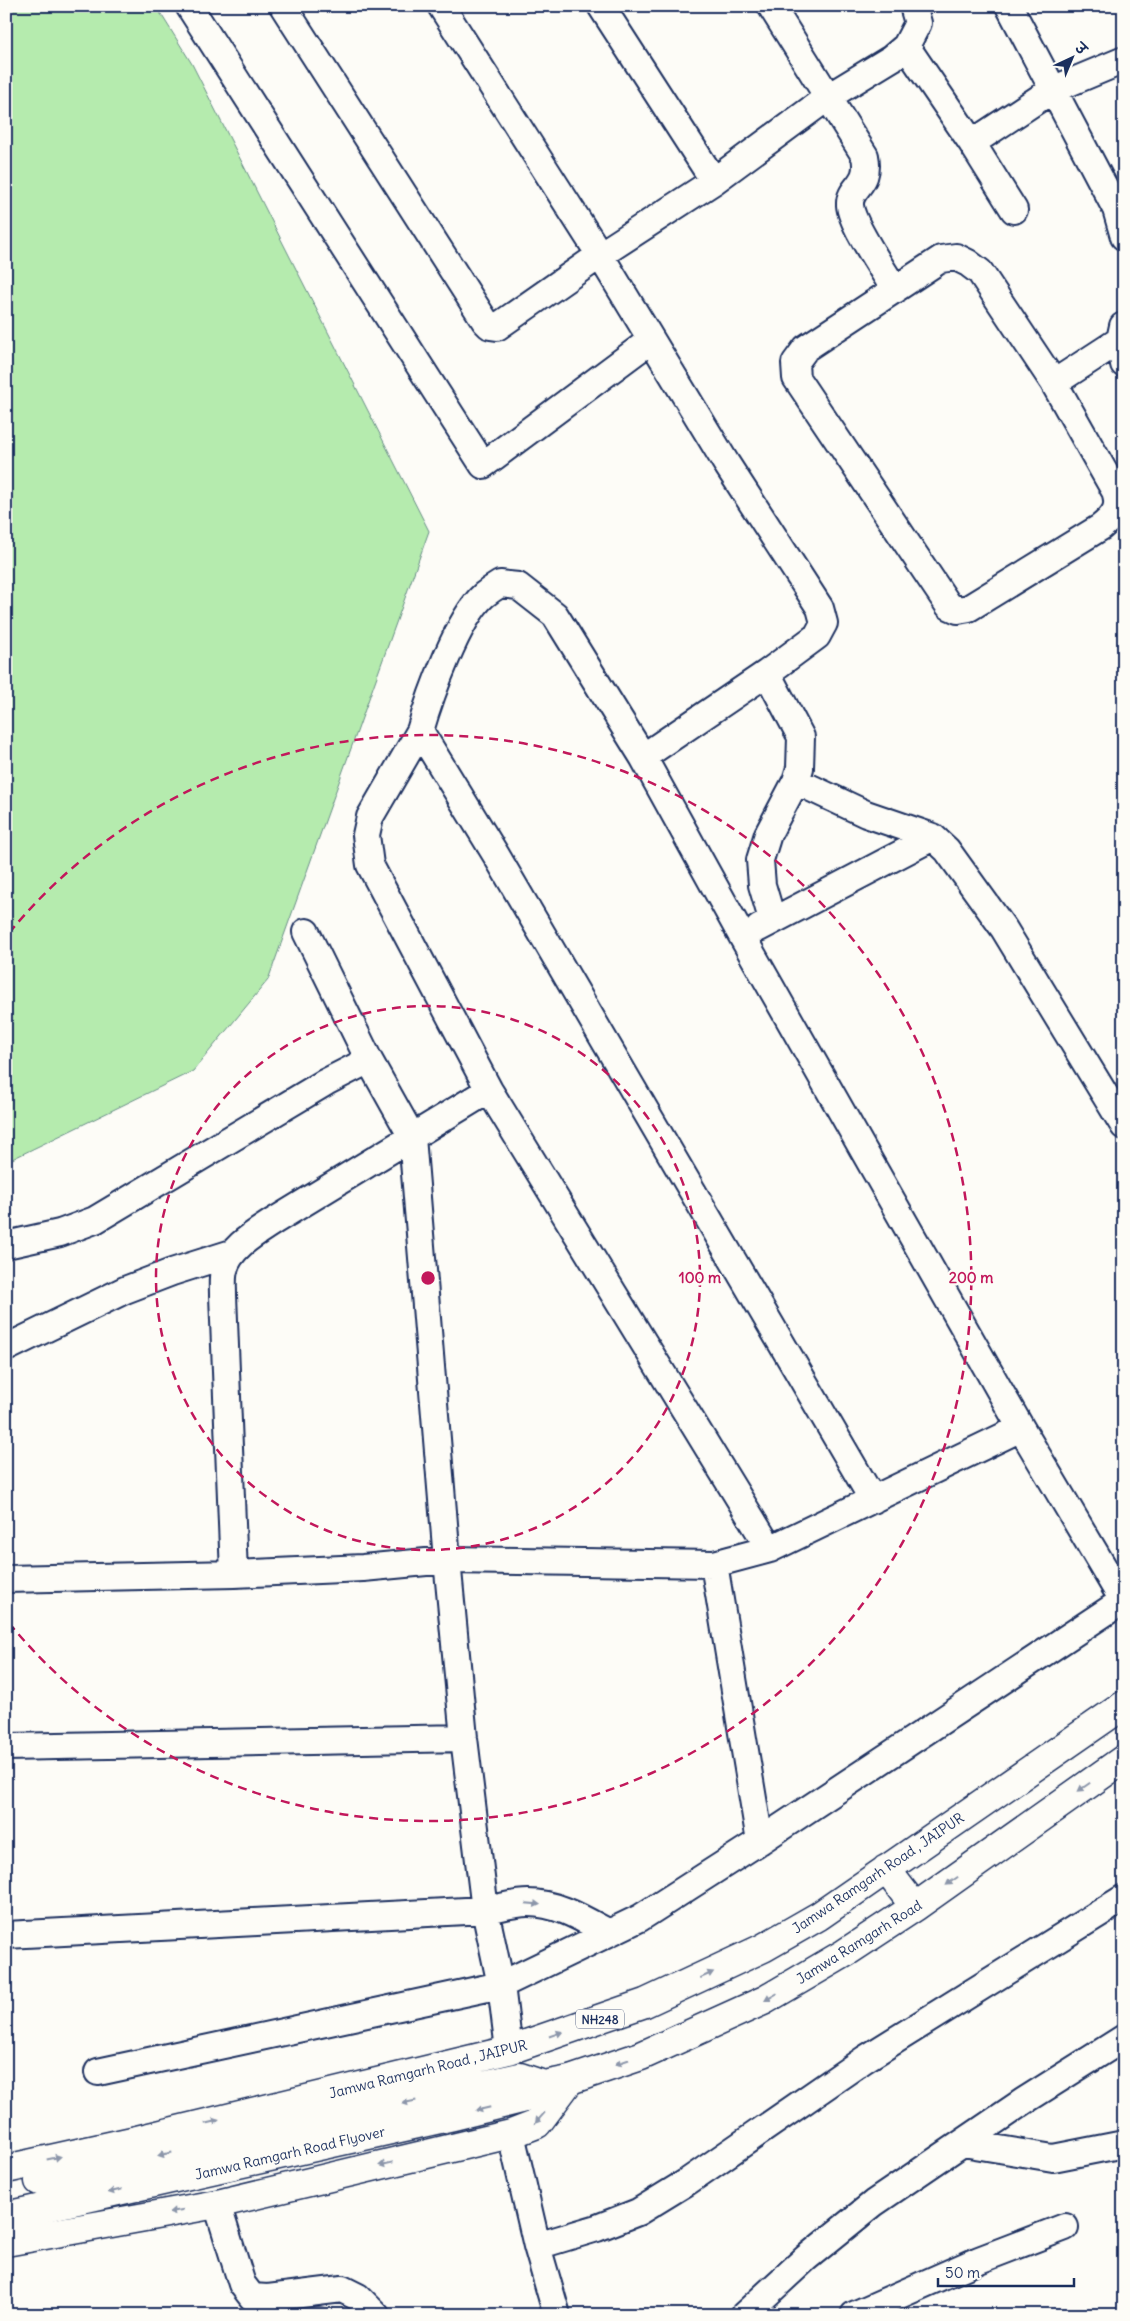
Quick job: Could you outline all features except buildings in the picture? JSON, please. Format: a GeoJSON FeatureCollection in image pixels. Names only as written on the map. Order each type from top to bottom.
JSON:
{"type":"FeatureCollection","features":[{"type":"Feature","properties":{"kind":"main road","name":"Jamwa Ramgarh Road , JAIPUR"},"geometry":{"type":"LineString","coordinates":[[6,2169],[137,2140],[509,2050],[645,2003],[746,1956],[819,1916],[1124,1704]]}},
{"type":"Feature","properties":{"kind":"main road","name":"Jamwa Ramgarh Road"},"geometry":{"type":"LineString","coordinates":[[557,2082],[641,2056],[765,2000],[845,1953],[915,1907],[1124,1759]]}},
{"type":"Feature","properties":{"kind":"main road"},"geometry":{"type":"LineString","coordinates":[[886,1869],[915,1907]]}},
{"type":"Feature","properties":{"kind":"main road"},"geometry":{"type":"LineString","coordinates":[[6,2188],[455,2104],[520,2077],[557,2082],[537,2124],[511,2134],[217,2204],[6,2242]]}},
{"type":"Feature","properties":{"kind":"main road","name":"Jamwa Ramgarh Road Flyover"},"geometry":{"type":"LineString","coordinates":[[6,2216],[455,2104]]}},
{"type":"Feature","properties":{"kind":"street"},"geometry":{"type":"LineString","coordinates":[[188,6],[483,465],[651,340]]}},
{"type":"Feature","properties":{"kind":"street"},"geometry":{"type":"LineString","coordinates":[[283,6],[485,321],[490,326],[497,327],[600,255],[714,180],[828,97],[892,58],[906,46],[918,23],[914,6]]}},
{"type":"Feature","properties":{"kind":"street"},"geometry":{"type":"LineString","coordinates":[[441,6],[600,255],[726,463],[820,608],[824,623],[818,636],[643,757]]}},
{"type":"Feature","properties":{"kind":"street"},"geometry":{"type":"LineString","coordinates":[[601,6],[714,180]]}},
{"type":"Feature","properties":{"kind":"street"},"geometry":{"type":"LineString","coordinates":[[771,6],[866,156],[868,168],[865,178],[852,196],[850,204],[854,218],[895,290]]}},
{"type":"Feature","properties":{"kind":"street"},"geometry":{"type":"LineString","coordinates":[[1009,6],[1052,90],[1120,205],[1124,237]]}},
{"type":"Feature","properties":{"kind":"street"},"geometry":{"type":"LineString","coordinates":[[906,46],[972,142],[1014,210]]}},
{"type":"Feature","properties":{"kind":"street"},"geometry":{"type":"LineString","coordinates":[[972,142],[1052,90],[1124,60]]}},
{"type":"Feature","properties":{"kind":"street"},"geometry":{"type":"LineString","coordinates":[[956,257],[980,272],[1054,383],[1115,491],[1119,502],[1114,516],[1100,527],[969,608],[958,610],[949,606],[796,378],[795,363],[806,348],[941,259],[956,257]]}},
{"type":"Feature","properties":{"kind":"street"},"geometry":{"type":"LineString","coordinates":[[1054,383],[1122,342]]}},
{"type":"Feature","properties":{"kind":"street"},"geometry":{"type":"LineString","coordinates":[[98,2072],[501,1984],[640,1918],[1123,1601],[1022,1428],[743,938],[643,757],[555,615],[518,586],[500,584],[483,595],[466,618],[430,700],[420,731],[370,817],[366,835],[370,864],[489,1090],[770,1549]]}},
{"type":"Feature","properties":{"kind":"street"},"geometry":{"type":"LineString","coordinates":[[767,673],[801,737],[800,768],[796,781],[768,834],[760,860],[762,885],[772,919]]}},
{"type":"Feature","properties":{"kind":"street"},"geometry":{"type":"LineString","coordinates":[[420,731],[496,855],[873,1500]]}},
{"type":"Feature","properties":{"kind":"street"},"geometry":{"type":"LineString","coordinates":[[796,781],[866,814],[933,837],[947,850],[1004,929],[1124,1126]]}},
{"type":"Feature","properties":{"kind":"street"},"geometry":{"type":"LineString","coordinates":[[743,938],[772,919],[933,837]]}},
{"type":"Feature","properties":{"kind":"street"},"geometry":{"type":"LineString","coordinates":[[306,932],[370,1060],[412,1137],[447,1560],[464,1738],[485,1910],[501,1984],[509,2050]]}},
{"type":"Feature","properties":{"kind":"street"},"geometry":{"type":"LineString","coordinates":[[6,1245],[60,1234],[95,1220],[333,1077],[370,1060]]}},
{"type":"Feature","properties":{"kind":"street"},"geometry":{"type":"LineString","coordinates":[[234,1574],[223,1295],[224,1270],[232,1254],[249,1238],[274,1221],[489,1090]]}},
{"type":"Feature","properties":{"kind":"street"},"geometry":{"type":"LineString","coordinates":[[6,1348],[125,1290],[172,1272],[232,1254]]}},
{"type":"Feature","properties":{"kind":"street"},"geometry":{"type":"LineString","coordinates":[[6,1579],[234,1574],[363,1568],[447,1560],[714,1564],[770,1549],[1022,1428]]}},
{"type":"Feature","properties":{"kind":"street"},"geometry":{"type":"LineString","coordinates":[[714,1564],[760,1841]]}},
{"type":"Feature","properties":{"kind":"street"},"geometry":{"type":"LineString","coordinates":[[6,1747],[464,1738]]}},
{"type":"Feature","properties":{"kind":"street"},"geometry":{"type":"LineString","coordinates":[[537,2246],[597,2228],[646,2207],[696,2177],[865,2059],[1124,1898]]}},
{"type":"Feature","properties":{"kind":"street"},"geometry":{"type":"LineString","coordinates":[[6,1935],[485,1910],[528,1903],[552,1906],[573,1912],[609,1933]]}},
{"type":"Feature","properties":{"kind":"street"},"geometry":{"type":"LineString","coordinates":[[744,2315],[806,2258],[874,2203],[1024,2101],[1124,2038]]}},
{"type":"Feature","properties":{"kind":"street"},"geometry":{"type":"LineString","coordinates":[[511,2134],[537,2246],[557,2315]]}},
{"type":"Feature","properties":{"kind":"street"},"geometry":{"type":"LineString","coordinates":[[963,2143],[1053,2158],[1124,2144]]}},
{"type":"Feature","properties":{"kind":"street"},"geometry":{"type":"LineString","coordinates":[[217,2204],[242,2284],[252,2297],[268,2298],[342,2289],[358,2297],[376,2315]]}},
{"type":"Feature","properties":{"kind":"street"},"geometry":{"type":"LineString","coordinates":[[854,2315],[979,2260],[1065,2228]]}},
{"type":"Feature","properties":{"kind":"green space"},"geometry":{"type":"Polygon","coordinates":[[[6,6],[156,6],[192,64],[429,531],[268,980],[193,1071],[6,1162],[6,6]]]}}]}
